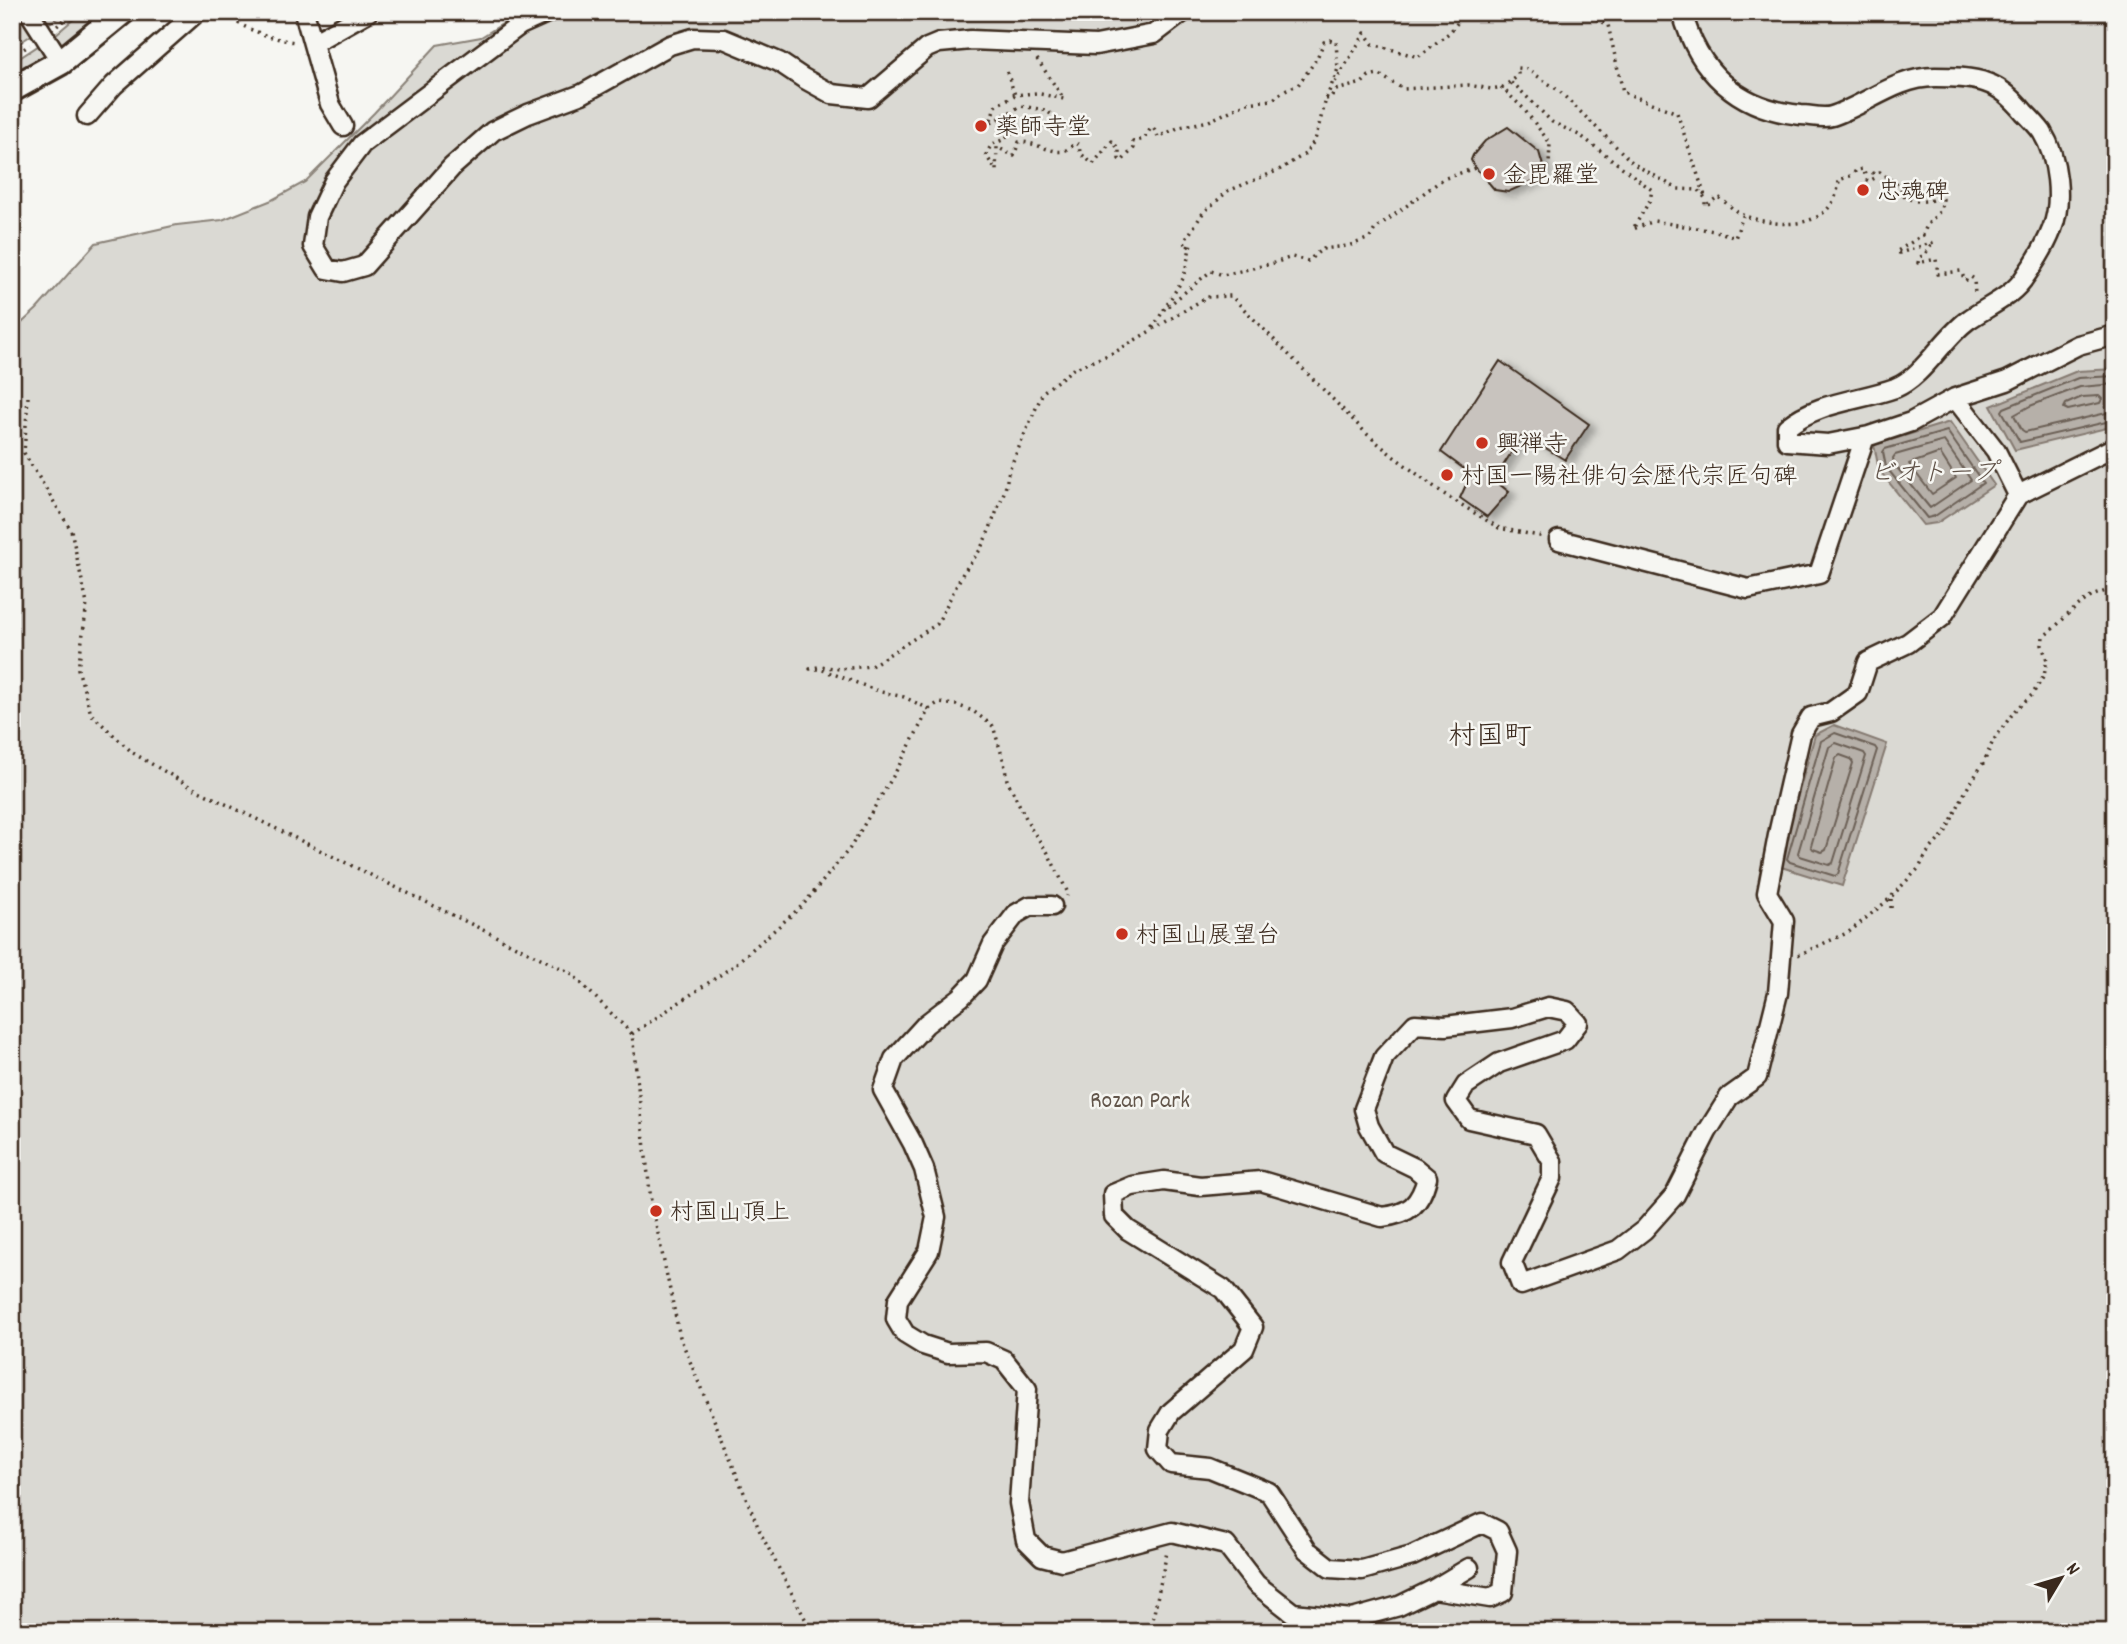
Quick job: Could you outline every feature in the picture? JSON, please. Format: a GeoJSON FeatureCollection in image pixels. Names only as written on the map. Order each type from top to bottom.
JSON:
{"type":"FeatureCollection","features":[{"type":"Feature","properties":{"kind":"street"},"geometry":{"type":"LineString","coordinates":[[29,12],[61,62]]}},
{"type":"Feature","properties":{"kind":"street"},"geometry":{"type":"LineString","coordinates":[[12,89],[61,62],[122,12]]}},
{"type":"Feature","properties":{"kind":"street"},"geometry":{"type":"LineString","coordinates":[[87,116],[114,85],[197,12]]}},
{"type":"Feature","properties":{"kind":"street"},"geometry":{"type":"LineString","coordinates":[[304,12],[330,104],[343,126]]}},
{"type":"Feature","properties":{"kind":"street"},"geometry":{"type":"LineString","coordinates":[[313,43],[368,12]]}},
{"type":"Feature","properties":{"kind":"street"},"geometry":{"type":"LineString","coordinates":[[549,12],[520,25],[362,144],[334,181],[317,217],[313,246],[327,269],[343,272],[365,267],[452,167],[493,131],[582,94],[670,45],[693,38],[724,39],[779,62],[832,94],[869,98],[927,48],[939,43],[971,40],[1096,45],[1154,34],[1183,12]]}},
{"type":"Feature","properties":{"kind":"street"},"geometry":{"type":"LineString","coordinates":[[1682,12],[1688,37],[1719,82],[1743,98],[1785,113],[1830,117],[1883,91],[1931,77],[1988,83],[2013,99],[2042,132],[2052,154],[2058,196],[2053,228],[2024,279],[2001,300],[1950,336],[1898,387],[1849,399],[1799,416],[1787,427],[1787,441],[1828,444],[1865,437],[1911,422],[1955,398],[2007,381],[2078,345],[2115,335]]}},
{"type":"Feature","properties":{"kind":"street"},"geometry":{"type":"LineString","coordinates":[[1955,398],[1996,451],[2018,495]]}},
{"type":"Feature","properties":{"kind":"street"},"geometry":{"type":"LineString","coordinates":[[1559,540],[1748,589],[1819,574],[1865,437]]}},
{"type":"Feature","properties":{"kind":"street"},"geometry":{"type":"LineString","coordinates":[[1434,1589],[1490,1598],[1503,1592],[1507,1551],[1498,1531],[1482,1523],[1412,1556],[1363,1570],[1330,1568],[1307,1550],[1269,1492],[1210,1468],[1171,1464],[1158,1449],[1160,1430],[1171,1412],[1244,1349],[1253,1326],[1223,1289],[1128,1230],[1114,1216],[1113,1194],[1132,1186],[1164,1181],[1200,1186],[1261,1181],[1382,1217],[1402,1215],[1422,1197],[1427,1178],[1415,1168],[1384,1153],[1368,1126],[1364,1109],[1384,1057],[1415,1024],[1445,1026],[1512,1018],[1548,1007],[1567,1011],[1578,1023],[1565,1040],[1499,1063],[1465,1085],[1456,1101],[1469,1119],[1536,1134],[1552,1161],[1552,1178],[1512,1262],[1521,1285],[1618,1250],[1644,1230],[1675,1195],[1707,1132],[1729,1097],[1757,1077],[1778,993],[1784,921],[1767,893],[1801,734],[1811,717],[1831,712],[1858,693],[1868,662],[1908,643],[1942,617],[2018,495],[2115,447]]}},
{"type":"Feature","properties":{"kind":"street"},"geometry":{"type":"LineString","coordinates":[[1052,906],[1030,906],[1016,914],[993,944],[977,980],[961,997],[926,1024],[894,1059],[883,1090],[924,1169],[936,1217],[929,1251],[898,1300],[897,1319],[905,1334],[923,1345],[948,1353],[986,1352],[1004,1360],[1027,1390],[1019,1503],[1026,1540],[1042,1556],[1062,1561],[1172,1532],[1226,1545],[1256,1584],[1293,1613],[1352,1619],[1399,1606],[1469,1568]]}},
{"type":"Feature","properties":{"kind":"path"},"geometry":{"type":"LineString","coordinates":[[220,12],[255,32],[275,39],[313,43]]}},
{"type":"Feature","properties":{"kind":"path"},"geometry":{"type":"LineString","coordinates":[[1325,99],[1365,33],[1373,44],[1418,57],[1450,32],[1466,12]]}},
{"type":"Feature","properties":{"kind":"path"},"geometry":{"type":"LineString","coordinates":[[1584,12],[1608,26],[1623,92],[1677,113],[1706,201],[1705,206],[1718,197],[1743,216],[1788,223],[1807,222],[1829,210],[1838,194],[1839,180],[1863,169],[1869,181],[1875,178],[1873,173],[1880,172],[1915,201],[1941,197],[1941,210],[1927,225],[1923,235],[1896,252],[1934,242],[1918,262],[1936,259],[1938,274],[1961,271],[1965,281],[1971,277],[1975,286],[1978,314]]}},
{"type":"Feature","properties":{"kind":"path"},"geometry":{"type":"LineString","coordinates":[[982,127],[1021,106],[1045,110],[1072,130],[1037,124],[1029,128],[1018,127],[1007,138],[995,141],[986,151],[996,171],[997,147],[1014,156],[1019,142],[1022,141],[1034,142],[1054,151],[1064,151],[1076,143],[1080,153],[1093,164],[1112,141],[1119,149],[1119,159],[1122,161],[1134,148],[1133,142],[1144,139],[1151,128],[1158,137],[1180,127],[1209,121],[1247,103],[1272,100],[1285,93],[1287,89],[1298,85],[1316,60],[1324,42],[1336,42],[1338,69],[1325,99],[1315,140],[1306,154],[1279,170],[1228,191],[1203,213],[1184,242],[1187,248],[1191,243],[1184,277],[1150,331]]}},
{"type":"Feature","properties":{"kind":"path"},"geometry":{"type":"LineString","coordinates":[[990,123],[995,106],[1016,95],[1036,93],[1063,99],[1036,58],[1029,55]]}},
{"type":"Feature","properties":{"kind":"path"},"geometry":{"type":"LineString","coordinates":[[1325,99],[1330,98],[1336,90],[1362,83],[1369,76],[1378,74],[1404,89],[1457,85],[1491,89],[1511,83],[1518,76],[1518,68],[1527,69],[1558,90],[1634,164],[1678,189],[1699,190],[1706,201]]}},
{"type":"Feature","properties":{"kind":"path"},"geometry":{"type":"LineString","coordinates":[[1007,72],[1016,95]]}},
{"type":"Feature","properties":{"kind":"path"},"geometry":{"type":"LineString","coordinates":[[1511,83],[1552,122],[1581,136],[1652,190],[1650,200],[1633,229],[1654,221],[1720,232],[1735,238],[1743,216]]}},
{"type":"Feature","properties":{"kind":"path"},"geometry":{"type":"LineString","coordinates":[[1501,87],[1523,108],[1550,142],[1549,165],[1544,166]]}},
{"type":"Feature","properties":{"kind":"path"},"geometry":{"type":"LineString","coordinates":[[1150,331],[1166,308],[1211,271],[1223,275],[1274,264],[1292,257],[1308,261],[1322,249],[1348,246],[1370,238],[1375,229],[1443,179],[1475,168]]}},
{"type":"Feature","properties":{"kind":"path"},"geometry":{"type":"LineString","coordinates":[[929,709],[904,696],[881,692],[820,668],[810,669],[821,666],[839,669],[871,666],[937,624],[963,573],[980,550],[989,531],[1005,490],[1009,470],[1043,392],[1073,369],[1115,352],[1207,297],[1231,296],[1367,435],[1444,494],[1499,528],[1559,540]]}},
{"type":"Feature","properties":{"kind":"path"},"geometry":{"type":"LineString","coordinates":[[28,397],[24,453],[71,530],[87,604],[78,669],[91,713],[133,753],[191,787],[571,973],[632,1034],[651,1201],[680,1337],[761,1534],[812,1632]]}},
{"type":"Feature","properties":{"kind":"path"},"geometry":{"type":"LineString","coordinates":[[1780,963],[1849,932],[1891,897],[1919,868],[1927,853],[1945,833],[1993,741],[2016,709],[2032,695],[2044,676],[2047,660],[2042,645],[2043,637],[2077,607],[2093,596],[2111,589],[2115,584]]}},
{"type":"Feature","properties":{"kind":"path"},"geometry":{"type":"LineString","coordinates":[[632,1034],[732,967],[803,905],[850,848],[929,709],[938,703],[973,710],[993,726],[1007,780],[1068,893],[1065,901],[1052,906]]}},
{"type":"Feature","properties":{"kind":"path"},"geometry":{"type":"LineString","coordinates":[[1891,897],[1891,913]]}},
{"type":"Feature","properties":{"kind":"path"},"geometry":{"type":"LineString","coordinates":[[1150,1632],[1172,1532]]}},
{"type":"Feature","properties":{"kind":"green space"},"geometry":{"type":"Polygon","coordinates":[[[12,12],[66,12],[12,48],[12,12]]]}},
{"type":"Feature","properties":{"kind":"green space"},"geometry":{"type":"Polygon","coordinates":[[[82,12],[107,12],[62,48],[55,35],[82,12]]]}},
{"type":"Feature","properties":{"kind":"green space","name":"Rozan Park"},"geometry":{"type":"Polygon","coordinates":[[[516,12],[2115,12],[2115,1632],[12,1632],[12,332],[37,309],[96,243],[177,225],[222,220],[272,200],[305,182],[437,45],[481,37],[516,12]]]}},
{"type":"Feature","properties":{"kind":"green space"},"geometry":{"type":"Polygon","coordinates":[[[41,44],[49,56],[12,77],[12,63],[41,44]]]}},
{"type":"Feature","properties":{"kind":"water"},"geometry":{"type":"Polygon","coordinates":[[[2115,369],[2115,426],[2015,450],[1991,406],[2077,371],[2115,369]]]}},
{"type":"Feature","properties":{"kind":"water","name":"ビオトープ"},"geometry":{"type":"Polygon","coordinates":[[[1950,422],[1994,485],[1937,523],[1923,525],[1879,470],[1874,445],[1950,422]]]}},
{"type":"Feature","properties":{"kind":"water"},"geometry":{"type":"Polygon","coordinates":[[[1834,725],[1887,744],[1842,886],[1778,866],[1815,735],[1834,725]]]}},
{"type":"Feature","properties":{"kind":"building"},"geometry":{"type":"Polygon","coordinates":[[[1508,127],[1539,152],[1543,173],[1537,179],[1508,192],[1495,190],[1471,160],[1485,141],[1508,127]]]}},
{"type":"Feature","properties":{"kind":"building","name":"興禅寺"},"geometry":{"type":"Polygon","coordinates":[[[1500,361],[1589,424],[1565,460],[1523,434],[1494,480],[1509,492],[1487,517],[1460,498],[1471,474],[1441,452],[1500,361]]]}},
{"type":"Feature","properties":{"kind":"place","name":"薬師寺堂"},"geometry":{"type":"Point","coordinates":[981,126]}},
{"type":"Feature","properties":{"kind":"place","name":"金毘羅堂"},"geometry":{"type":"Point","coordinates":[1489,174]}},
{"type":"Feature","properties":{"kind":"place","name":"忠魂碑"},"geometry":{"type":"Point","coordinates":[1863,190]}},
{"type":"Feature","properties":{"kind":"place","name":"興禅寺"},"geometry":{"type":"Point","coordinates":[1482,443]}},
{"type":"Feature","properties":{"kind":"place","name":"村国一陽社俳句会歴代宗匠句碑"},"geometry":{"type":"Point","coordinates":[1447,475]}},
{"type":"Feature","properties":{"kind":"place","name":"村国山展望台"},"geometry":{"type":"Point","coordinates":[1122,934]}},
{"type":"Feature","properties":{"kind":"place","name":"村国山頂上"},"geometry":{"type":"Point","coordinates":[656,1211]}},
{"type":"Feature","properties":{"kind":"district","name":"村国町"},"geometry":{"type":"Point","coordinates":[1490,734]}}]}
